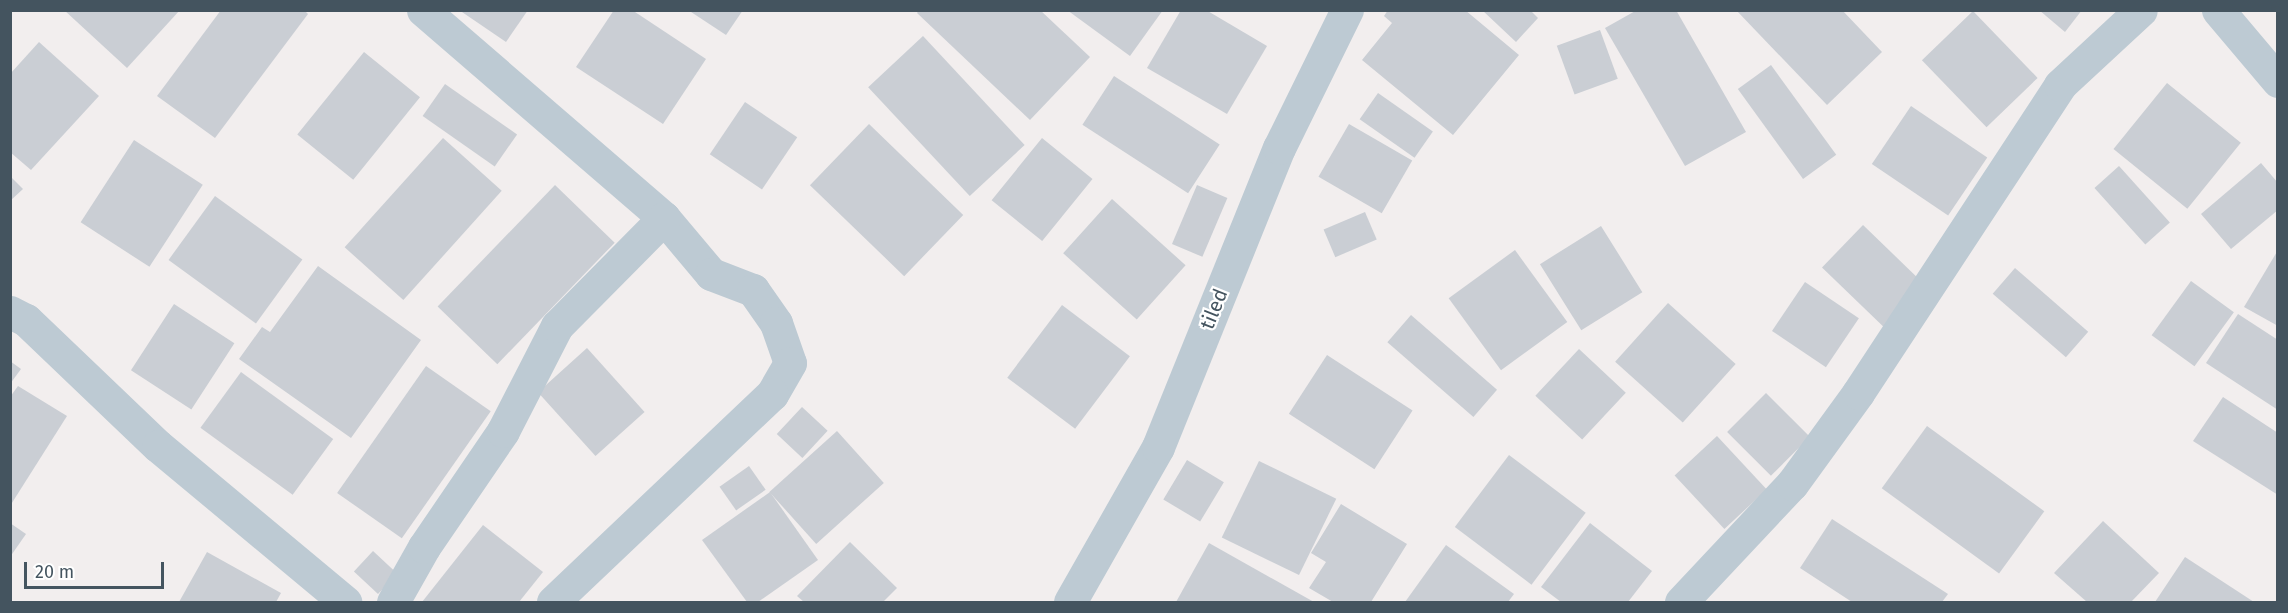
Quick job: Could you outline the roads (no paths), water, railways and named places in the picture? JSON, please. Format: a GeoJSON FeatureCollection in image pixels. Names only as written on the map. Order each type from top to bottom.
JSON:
{"type":"FeatureCollection","features":[{"type":"Feature","properties":{"kind":"street"},"geometry":{"type":"LineString","coordinates":[[423,10],[664,218],[711,274],[753,290],[776,323],[790,363],[772,394],[553,603]]}},
{"type":"Feature","properties":{"kind":"street","name":"tiled"},"geometry":{"type":"LineString","coordinates":[[1070,602],[1158,447],[1279,148],[1347,10]]}},
{"type":"Feature","properties":{"kind":"street"},"geometry":{"type":"LineString","coordinates":[[1681,603],[1805,466],[1858,393],[2060,85],[2141,10]]}},
{"type":"Feature","properties":{"kind":"street"},"geometry":{"type":"LineString","coordinates":[[2218,10],[2277,81]]}},
{"type":"Feature","properties":{"kind":"street"},"geometry":{"type":"LineString","coordinates":[[393,603],[424,547],[502,431],[556,326],[664,218]]}},
{"type":"Feature","properties":{"kind":"street"},"geometry":{"type":"LineString","coordinates":[[10,312],[26,320],[158,446],[345,603]]}}]}
